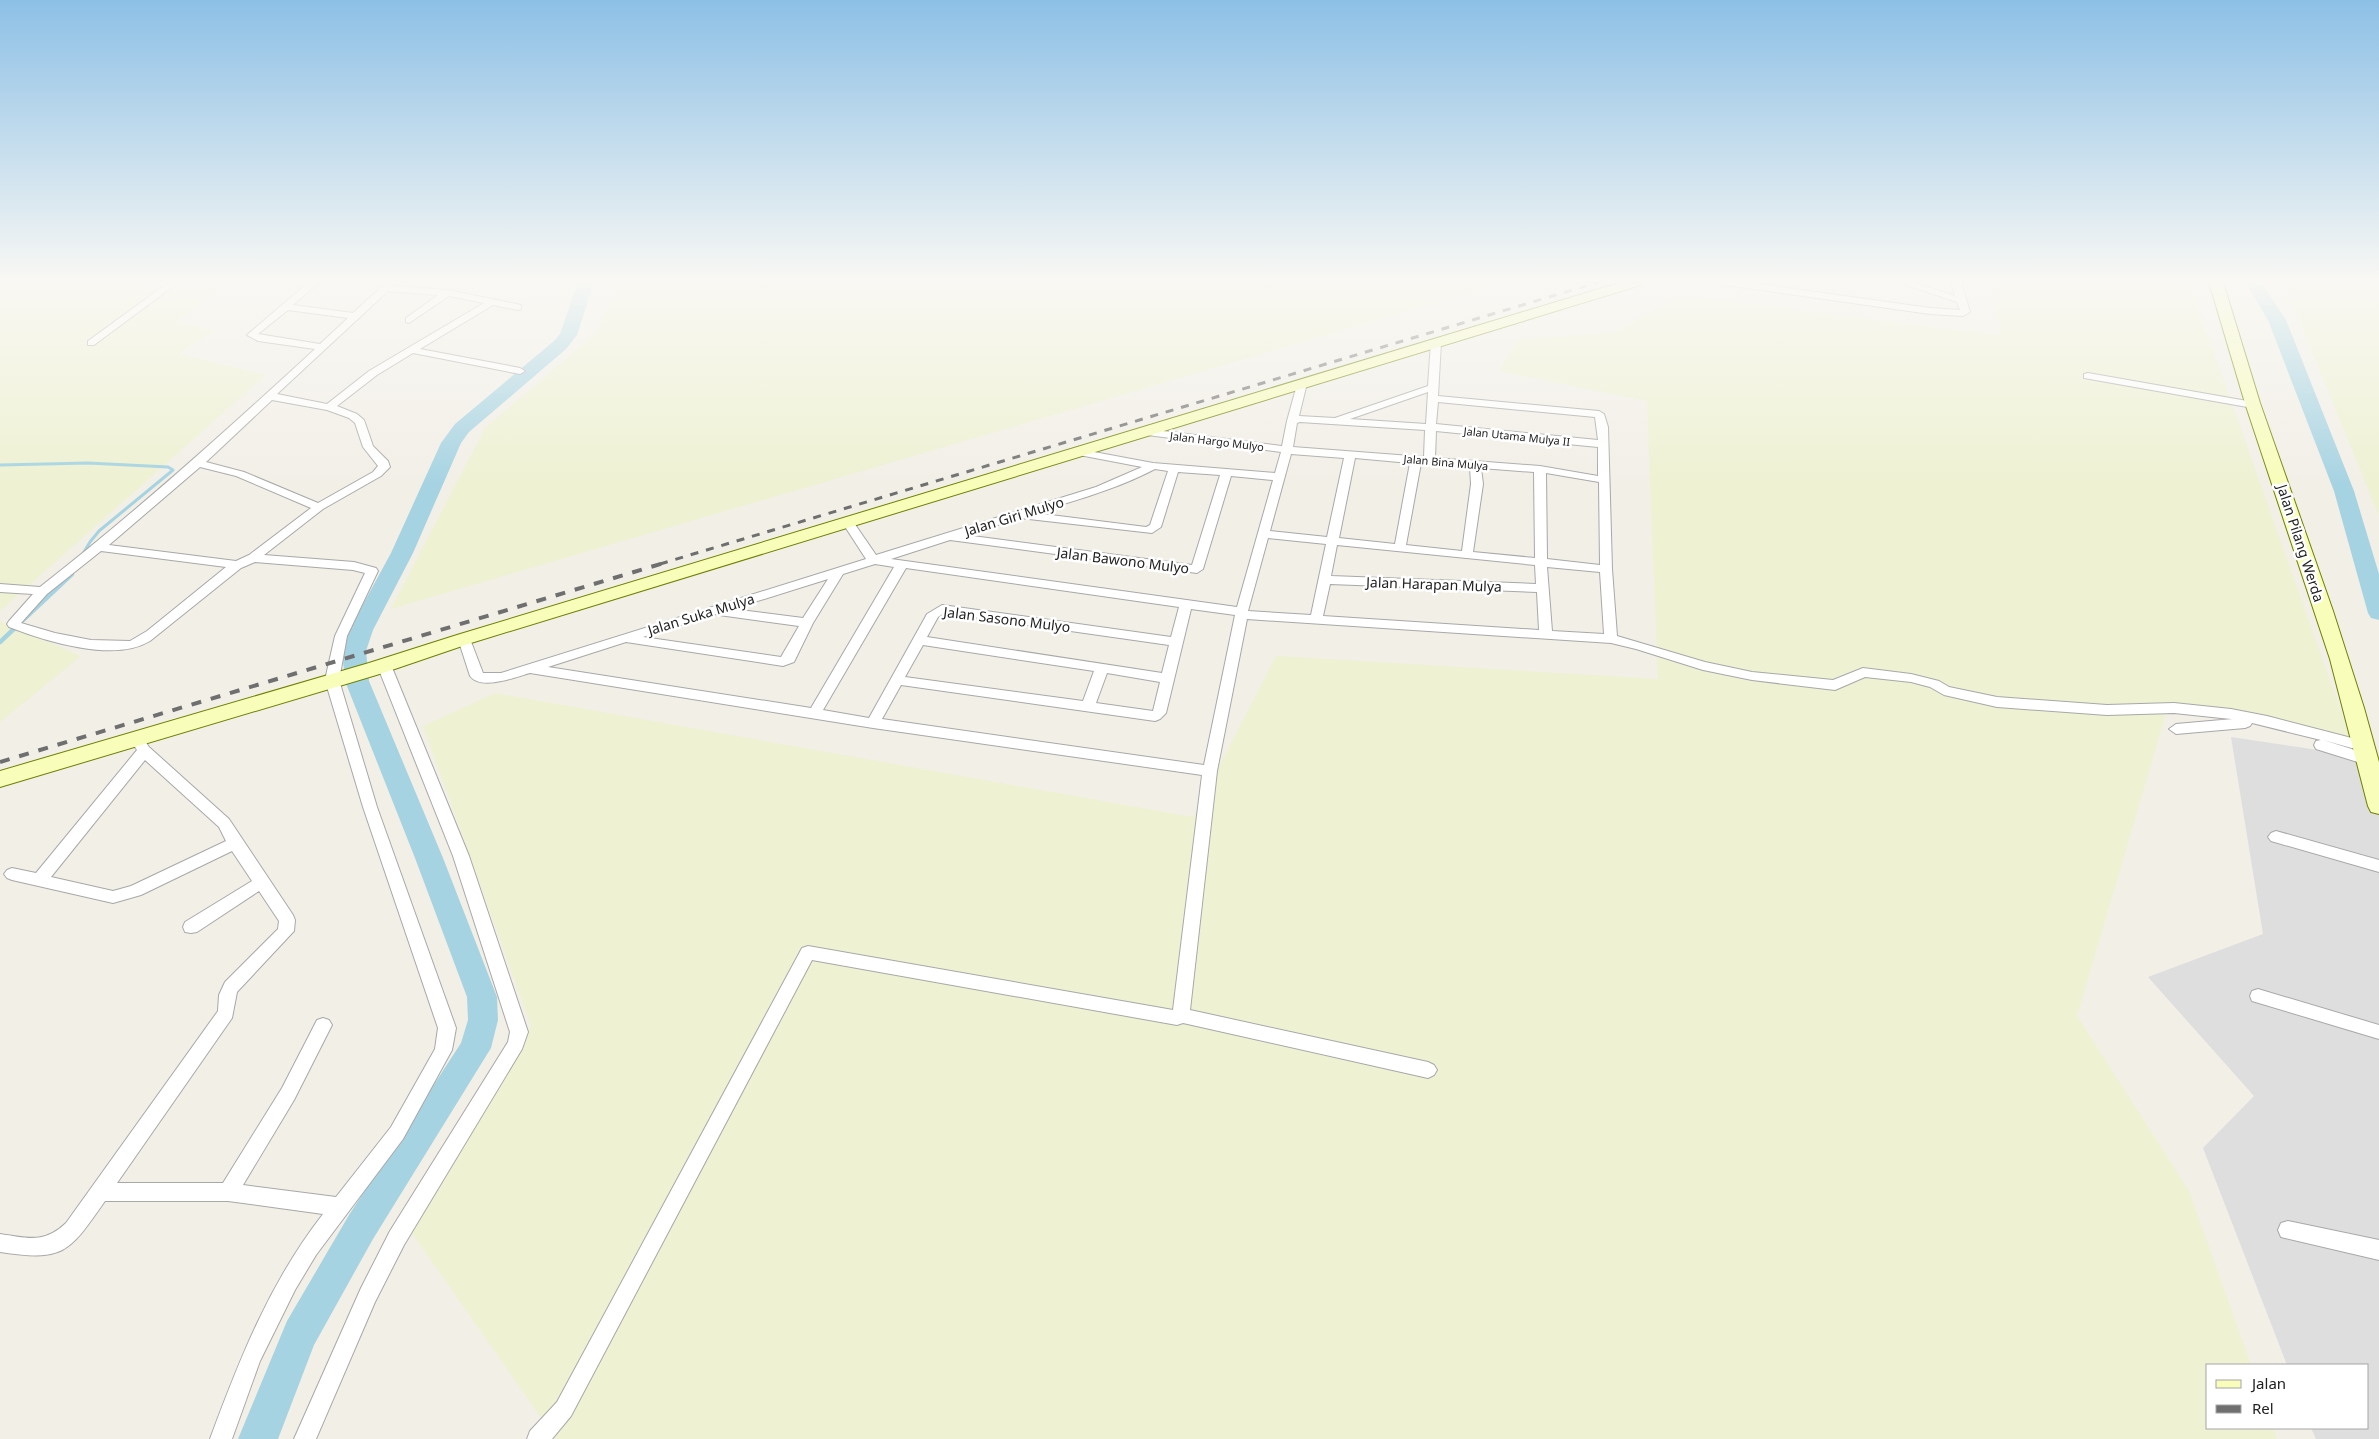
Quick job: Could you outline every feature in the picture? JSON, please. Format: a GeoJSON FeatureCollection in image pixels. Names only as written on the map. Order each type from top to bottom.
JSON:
{"type":"FeatureCollection","features":[{"type":"Feature","properties":{"kind":"main road"},"geometry":{"type":"LineString","coordinates":[[0,779],[140,745],[464,639],[1148,432],[1413,349]]}},
{"type":"Feature","properties":{"kind":"main road","name":"Jalan Pilang Werda"},"geometry":{"type":"LineString","coordinates":[[2236,349],[2253,405],[2298,530],[2368,754],[2379,806]]}},
{"type":"Feature","properties":{"kind":"street"},"geometry":{"type":"LineString","coordinates":[[269,396],[329,407],[358,419],[368,447],[384,463],[384,467],[377,474],[319,507],[253,558],[237,565],[180,609],[148,637],[131,646],[106,646],[17,626],[12,623],[43,591],[99,547],[198,463],[269,396],[320,349]]}},
{"type":"Feature","properties":{"kind":"street"},"geometry":{"type":"LineString","coordinates":[[1429,460],[1436,349]]}},
{"type":"Feature","properties":{"kind":"street"},"geometry":{"type":"LineString","coordinates":[[329,407],[373,373],[410,350],[520,371]]}},
{"type":"Feature","properties":{"kind":"street"},"geometry":{"type":"LineString","coordinates":[[2088,376],[2253,405]]}},
{"type":"Feature","properties":{"kind":"street"},"geometry":{"type":"LineString","coordinates":[[1182,1015],[1210,771],[1242,614],[1287,450],[1302,383]]}},
{"type":"Feature","properties":{"kind":"street"},"geometry":{"type":"LineString","coordinates":[[1335,421],[1434,393],[1600,414],[1603,427],[1606,569],[1611,638]]}},
{"type":"Feature","properties":{"kind":"street","name":"Jalan Utama Mulya II"},"geometry":{"type":"LineString","coordinates":[[1293,420],[1430,428],[1603,444]]}},
{"type":"Feature","properties":{"kind":"street","name":"Jalan Hargo Mulyo"},"geometry":{"type":"LineString","coordinates":[[1148,432],[1287,450]]}},
{"type":"Feature","properties":{"kind":"street","name":"Jalan Bina Mulya"},"geometry":{"type":"LineString","coordinates":[[1287,450],[1540,470],[1605,480]]}},
{"type":"Feature","properties":{"kind":"street"},"geometry":{"type":"LineString","coordinates":[[1078,452],[1153,466],[1278,478]]}},
{"type":"Feature","properties":{"kind":"street"},"geometry":{"type":"LineString","coordinates":[[1316,620],[1350,455]]}},
{"type":"Feature","properties":{"kind":"street"},"geometry":{"type":"LineString","coordinates":[[1400,548],[1416,460]]}},
{"type":"Feature","properties":{"kind":"street"},"geometry":{"type":"LineString","coordinates":[[198,463],[240,474],[319,507]]}},
{"type":"Feature","properties":{"kind":"street"},"geometry":{"type":"LineString","coordinates":[[1467,555],[1478,484],[1475,464]]}},
{"type":"Feature","properties":{"kind":"street","name":"Jalan Giri Mulyo"},"geometry":{"type":"LineString","coordinates":[[873,560],[1118,483],[1153,466]]}},
{"type":"Feature","properties":{"kind":"street"},"geometry":{"type":"LineString","coordinates":[[1019,514],[1148,531],[1155,527],[1174,468]]}},
{"type":"Feature","properties":{"kind":"street"},"geometry":{"type":"LineString","coordinates":[[1540,470],[1541,563],[1546,633]]}},
{"type":"Feature","properties":{"kind":"street","name":"Jalan Bawono Mulyo"},"geometry":{"type":"LineString","coordinates":[[948,537],[1197,569],[1226,472]]}},
{"type":"Feature","properties":{"kind":"street"},"geometry":{"type":"LineString","coordinates":[[848,522],[873,560],[1186,604],[1242,614],[1611,638],[1703,666],[1752,676],[1835,684],[1863,672],[1911,678],[1934,684],[1944,690],[1997,702],[2107,710],[2174,708],[2231,714],[2267,721],[2368,754]]}},
{"type":"Feature","properties":{"kind":"street"},"geometry":{"type":"LineString","coordinates":[[1265,534],[1606,569]]}},
{"type":"Feature","properties":{"kind":"street"},"geometry":{"type":"LineString","coordinates":[[99,547],[237,565]]}},
{"type":"Feature","properties":{"kind":"street"},"geometry":{"type":"LineString","coordinates":[[221,1439],[251,1357],[268,1319],[309,1248],[377,1162],[411,1111],[444,1050],[448,1035],[370,807],[337,679],[341,636],[372,571],[354,566],[253,558]]}},
{"type":"Feature","properties":{"kind":"street","name":"Jalan Suka Mulya"},"geometry":{"type":"LineString","coordinates":[[529,669],[873,560]]}},
{"type":"Feature","properties":{"kind":"street"},"geometry":{"type":"LineString","coordinates":[[815,713],[902,564]]}},
{"type":"Feature","properties":{"kind":"street"},"geometry":{"type":"LineString","coordinates":[[624,638],[783,662],[788,659],[807,623],[839,571]]}},
{"type":"Feature","properties":{"kind":"street","name":"Jalan Harapan Mulya"},"geometry":{"type":"LineString","coordinates":[[1325,580],[1543,588]]}},
{"type":"Feature","properties":{"kind":"street"},"geometry":{"type":"LineString","coordinates":[[0,588],[43,591]]}},
{"type":"Feature","properties":{"kind":"street"},"geometry":{"type":"LineString","coordinates":[[898,680],[1155,716],[1159,712],[1186,604]]}},
{"type":"Feature","properties":{"kind":"street","name":"Jalan Sasono Mulyo"},"geometry":{"type":"LineString","coordinates":[[873,723],[933,614],[942,609],[1176,642]]}},
{"type":"Feature","properties":{"kind":"street"},"geometry":{"type":"LineString","coordinates":[[714,610],[807,623]]}},
{"type":"Feature","properties":{"kind":"street"},"geometry":{"type":"LineString","coordinates":[[464,639],[475,673],[481,678],[502,677],[529,669],[873,723],[1210,771]]}},
{"type":"Feature","properties":{"kind":"street"},"geometry":{"type":"LineString","coordinates":[[920,640],[1166,678]]}},
{"type":"Feature","properties":{"kind":"street"},"geometry":{"type":"LineString","coordinates":[[305,1439],[368,1294],[397,1238],[516,1044],[519,1032],[461,856],[380,667]]}},
{"type":"Feature","properties":{"kind":"street"},"geometry":{"type":"LineString","coordinates":[[1088,706],[1102,668]]}},
{"type":"Feature","properties":{"kind":"street"},"geometry":{"type":"LineString","coordinates":[[2176,729],[2234,723],[2247,724],[2368,754]]}},
{"type":"Feature","properties":{"kind":"street"},"geometry":{"type":"LineString","coordinates":[[0,1243],[42,1249],[58,1244],[73,1230],[226,1013],[227,995],[231,987],[286,931],[287,920],[234,843],[224,822],[140,745],[39,880]]}},
{"type":"Feature","properties":{"kind":"street"},"geometry":{"type":"LineString","coordinates":[[2276,837],[2379,866]]}},
{"type":"Feature","properties":{"kind":"street"},"geometry":{"type":"LineString","coordinates":[[12,874],[117,897],[234,843]]}},
{"type":"Feature","properties":{"kind":"street"},"geometry":{"type":"LineString","coordinates":[[192,927],[262,882]]}},
{"type":"Feature","properties":{"kind":"street"},"geometry":{"type":"LineString","coordinates":[[538,1439],[564,1409],[808,953],[1177,1018],[1182,1015],[1428,1070]]}},
{"type":"Feature","properties":{"kind":"street"},"geometry":{"type":"LineString","coordinates":[[2258,996],[2379,1032]]}},
{"type":"Feature","properties":{"kind":"street"},"geometry":{"type":"LineString","coordinates":[[228,1192],[288,1094],[323,1026]]}},
{"type":"Feature","properties":{"kind":"street"},"geometry":{"type":"LineString","coordinates":[[98,1192],[228,1192],[341,1207]]}},
{"type":"Feature","properties":{"kind":"street"},"geometry":{"type":"LineString","coordinates":[[2288,1230],[2379,1250]]}},
{"type":"Feature","properties":{"kind":"shaded area"},"geometry":{"type":"Polygon","coordinates":[[[2231,737],[2379,759],[2379,1439],[2316,1439],[2311,1429],[2369,1429],[2369,1364],[2287,1364],[2203,1148],[2254,1096],[2148,977],[2263,934],[2231,737]]]}},
{"type":"Feature","properties":{"kind":"green space"},"geometry":{"type":"Polygon","coordinates":[[[0,349],[185,349],[178,354],[266,375],[0,611],[0,349]]]}},
{"type":"Feature","properties":{"kind":"green space"},"geometry":{"type":"Polygon","coordinates":[[[577,349],[1279,349],[391,609],[485,428],[577,349]]]}},
{"type":"Feature","properties":{"kind":"green space"},"geometry":{"type":"Polygon","coordinates":[[[1513,349],[2213,349],[2351,740],[2169,703],[2077,1016],[2189,1191],[2251,1364],[2206,1364],[2206,1429],[2273,1429],[2277,1439],[556,1439],[409,1229],[531,1026],[423,726],[495,693],[1193,817],[1276,656],[1658,679],[1647,401],[1499,371],[1513,349]]]}},
{"type":"Feature","properties":{"kind":"green space"},"geometry":{"type":"Polygon","coordinates":[[[2311,349],[2379,349],[2379,516],[2311,349]]]}},
{"type":"Feature","properties":{"kind":"green space"},"geometry":{"type":"Polygon","coordinates":[[[0,621],[81,656],[0,722],[0,621]]]}},
{"type":"Feature","properties":{"kind":"waterway"},"geometry":{"type":"LineString","coordinates":[[258,1439],[300,1334],[361,1227],[475,1048],[483,1020],[482,997],[429,858],[357,681],[354,651],[361,630],[402,553],[451,443],[462,428],[555,349]]}},
{"type":"Feature","properties":{"kind":"waterway"},"geometry":{"type":"LineString","coordinates":[[2288,349],[2344,491],[2379,613]]}},
{"type":"Feature","properties":{"kind":"waterway"},"geometry":{"type":"LineString","coordinates":[[0,465],[88,463],[168,467],[173,470],[99,531],[81,557]]}},
{"type":"Feature","properties":{"kind":"waterway"},"geometry":{"type":"LineString","coordinates":[[23,620],[72,574]]}},
{"type":"Feature","properties":{"kind":"waterway"},"geometry":{"type":"LineString","coordinates":[[0,642],[17,626]]}},
{"type":"Feature","properties":{"kind":"railway"},"geometry":{"type":"LineString","coordinates":[[660,564],[1375,349]]}},
{"type":"Feature","properties":{"kind":"railway"},"geometry":{"type":"LineString","coordinates":[[0,762],[664,563]]}}]}
